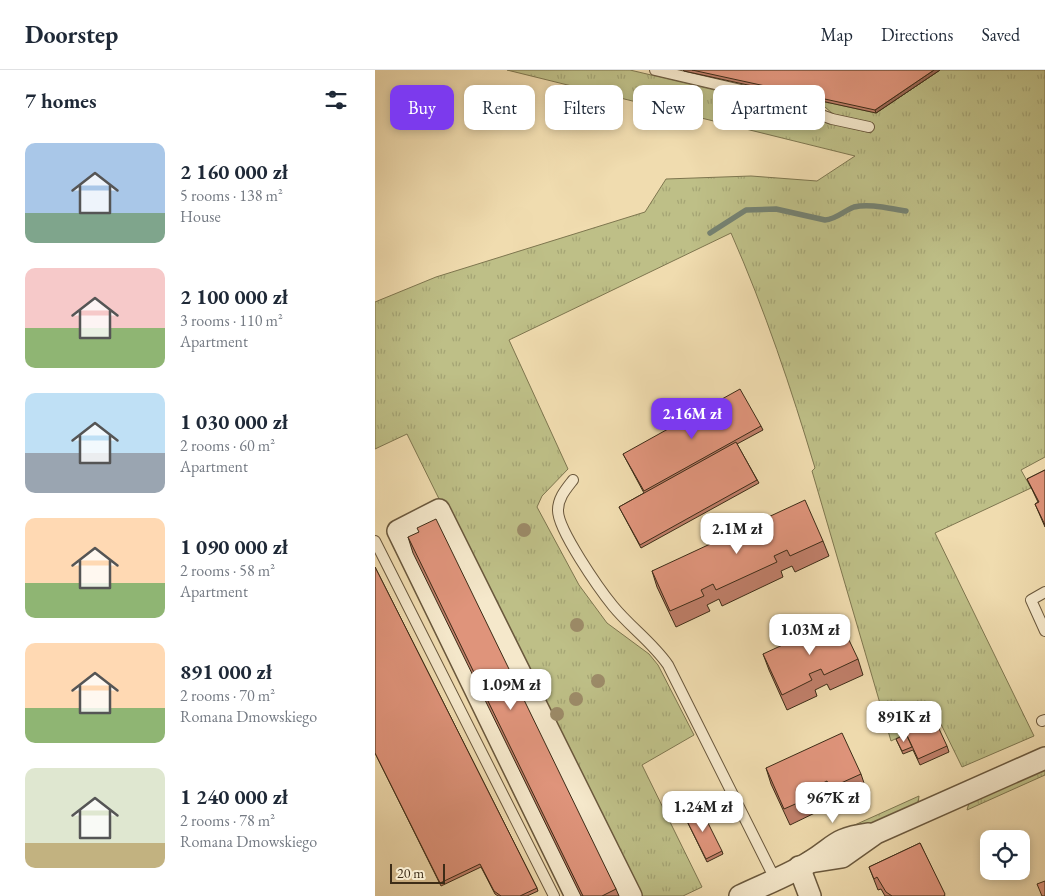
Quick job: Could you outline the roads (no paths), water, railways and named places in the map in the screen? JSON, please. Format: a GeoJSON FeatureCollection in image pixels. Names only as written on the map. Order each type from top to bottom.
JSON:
{"type":"FeatureCollection","features":[{"type":"Feature","properties":{"kind":"street"},"geometry":{"type":"LineString","coordinates":[[576,896],[398,531],[439,510],[631,896]]}},
{"type":"Feature","properties":{"kind":"street"},"geometry":{"type":"LineString","coordinates":[[740,896],[804,864],[842,857],[877,833],[1045,758]]}},
{"type":"Feature","properties":{"kind":"street"},"geometry":{"type":"LineString","coordinates":[[804,864],[810,896]]}},
{"type":"Feature","properties":{"kind":"lane"},"geometry":{"type":"LineString","coordinates":[[655,70],[775,98],[832,119],[869,127]]}},
{"type":"Feature","properties":{"kind":"lane"},"geometry":{"type":"LineString","coordinates":[[573,480],[561,496],[557,511],[562,527],[613,606],[658,651],[668,665],[775,879]]}},
{"type":"Feature","properties":{"kind":"lane"},"geometry":{"type":"LineString","coordinates":[[375,541],[554,896]]}},
{"type":"Feature","properties":{"kind":"lane"},"geometry":{"type":"LineString","coordinates":[[1043,627],[1031,600],[1045,592]]}},
{"type":"Feature","properties":{"kind":"waterway"},"geometry":{"type":"LineString","coordinates":[[710,233],[746,210],[776,209],[825,220],[860,206],[874,206],[906,211]]}}]}
